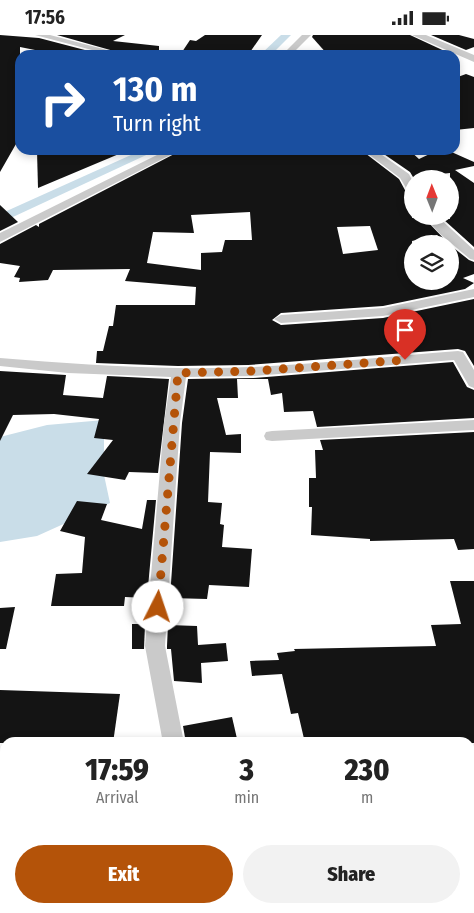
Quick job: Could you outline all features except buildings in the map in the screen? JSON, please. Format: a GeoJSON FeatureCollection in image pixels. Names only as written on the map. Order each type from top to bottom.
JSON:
{"type":"FeatureCollection","features":[{"type":"Feature","properties":{"kind":"street"},"geometry":{"type":"LineString","coordinates":[[39,35],[101,50]]}},
{"type":"Feature","properties":{"kind":"street"},"geometry":{"type":"LineString","coordinates":[[291,50],[307,35]]}},
{"type":"Feature","properties":{"kind":"street"},"geometry":{"type":"LineString","coordinates":[[418,35],[453,50]]}},
{"type":"Feature","properties":{"kind":"street"},"geometry":{"type":"LineString","coordinates":[[460,53],[474,59]]}},
{"type":"Feature","properties":{"kind":"street"},"geometry":{"type":"LineString","coordinates":[[0,238],[165,155]]}},
{"type":"Feature","properties":{"kind":"street"},"geometry":{"type":"LineString","coordinates":[[375,155],[404,175]]}},
{"type":"Feature","properties":{"kind":"street"},"geometry":{"type":"LineString","coordinates":[[438,225],[474,256]]}},
{"type":"Feature","properties":{"kind":"street"},"geometry":{"type":"LineString","coordinates":[[280,319],[383,313],[474,293]]}},
{"type":"Feature","properties":{"kind":"street"},"geometry":{"type":"LineString","coordinates":[[0,362],[68,368],[178,373],[254,371],[458,355],[474,383]]}},
{"type":"Feature","properties":{"kind":"street"},"geometry":{"type":"LineString","coordinates":[[173,737],[155,646],[178,373]]}},
{"type":"Feature","properties":{"kind":"street"},"geometry":{"type":"LineString","coordinates":[[272,435],[474,425]]}},
{"type":"Feature","properties":{"kind":"water"},"geometry":{"type":"Polygon","coordinates":[[[104,420],[104,475],[110,503],[37,536],[0,542],[0,437],[47,425],[104,420]]]}},
{"type":"Feature","properties":{"kind":"waterway"},"geometry":{"type":"LineString","coordinates":[[270,50],[286,35]]}},
{"type":"Feature","properties":{"kind":"waterway"},"geometry":{"type":"LineString","coordinates":[[0,219],[140,155]]}},
{"type":"Feature","properties":{"kind":"route"},"geometry":{"type":"LineString","coordinates":[[158,607],[172,423],[178,373],[254,371],[405,360]]}}]}
